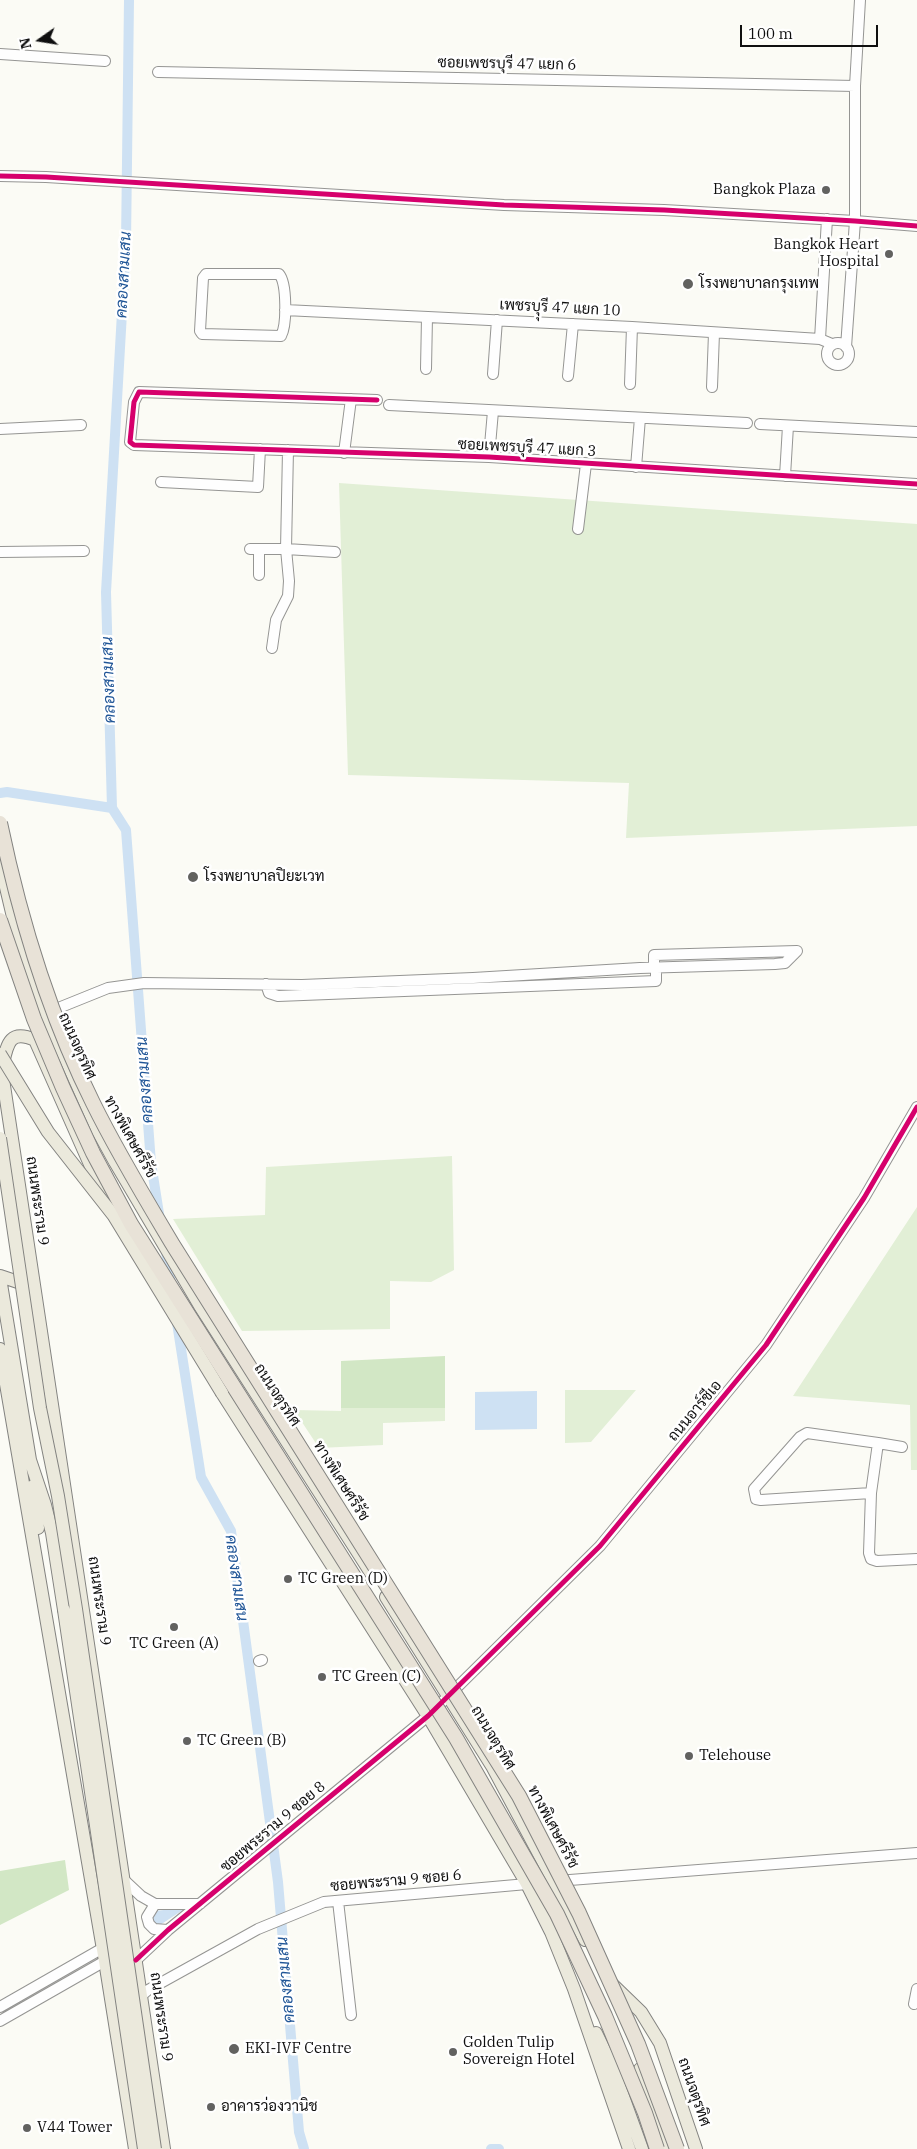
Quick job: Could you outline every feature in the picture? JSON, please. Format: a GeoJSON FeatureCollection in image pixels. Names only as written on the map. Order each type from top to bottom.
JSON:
{"type":"FeatureCollection","features":[{"type":"Feature","properties":{"kind":"highway","name":"ทางพิเศษศรีรัช"},"geometry":{"type":"LineString","coordinates":[[0,823],[11,876],[35,958],[62,1035],[92,1103],[126,1166],[173,1245],[518,1796],[580,1913],[638,2044],[677,2149]]}},
{"type":"Feature","properties":{"kind":"highway"},"geometry":{"type":"LineString","coordinates":[[0,920],[34,1019],[92,1153],[131,1224],[456,1738],[557,1914],[605,2016],[645,2114],[657,2149]]}},
{"type":"Feature","properties":{"kind":"main road","name":"ถนนจตุรทิศ"},"geometry":{"type":"LineString","coordinates":[[0,862],[13,917],[45,1013],[72,1077],[115,1162],[200,1306],[492,1766],[604,1976],[669,2149]]}},
{"type":"Feature","properties":{"kind":"main road"},"geometry":{"type":"LineString","coordinates":[[0,942],[31,975]]}},
{"type":"Feature","properties":{"kind":"main road"},"geometry":{"type":"LineString","coordinates":[[45,1013],[34,1027],[35,1040],[78,1140],[114,1216],[222,1393],[428,1716],[527,1884],[551,1932],[574,1989],[629,2149]]}},
{"type":"Feature","properties":{"kind":"main road"},"geometry":{"type":"LineString","coordinates":[[1,1064],[7,1046],[15,1038],[23,1035],[35,1040]]}},
{"type":"Feature","properties":{"kind":"main road"},"geometry":{"type":"LineString","coordinates":[[0,1054],[48,1132],[114,1216]]}},
{"type":"Feature","properties":{"kind":"main road","name":"ถนนพระราม 9"},"geometry":{"type":"LineString","coordinates":[[1,1064],[34,1294],[70,1517],[164,2149]]}},
{"type":"Feature","properties":{"kind":"main road","name":"ถนนพระราม 9"},"geometry":{"type":"LineString","coordinates":[[0,1138],[40,1408],[58,1496],[77,1619],[155,2149]]}},
{"type":"Feature","properties":{"kind":"main road"},"geometry":{"type":"LineString","coordinates":[[31,1273],[24,1280],[18,1282],[0,1277],[30,1460],[54,1664]]}},
{"type":"Feature","properties":{"kind":"main road"},"geometry":{"type":"LineString","coordinates":[[3,1299],[19,1287],[27,1288],[34,1294]]}},
{"type":"Feature","properties":{"kind":"main road"},"geometry":{"type":"LineString","coordinates":[[0,1349],[104,1955],[135,2149]]}},
{"type":"Feature","properties":{"kind":"main road"},"geometry":{"type":"LineString","coordinates":[[30,1460],[52,1533],[144,2149]]}},
{"type":"Feature","properties":{"kind":"main road"},"geometry":{"type":"LineString","coordinates":[[104,1955],[132,1936]]}},
{"type":"Feature","properties":{"kind":"main road","name":"ถนนจตุรทิศ"},"geometry":{"type":"LineString","coordinates":[[604,1976],[641,2012],[660,2043],[696,2149]]}},
{"type":"Feature","properties":{"kind":"main road"},"geometry":{"type":"LineString","coordinates":[[574,1989],[612,2066],[642,2149]]}},
{"type":"Feature","properties":{"kind":"street"},"geometry":{"type":"LineString","coordinates":[[846,347],[839,343],[832,344],[828,350],[827,357],[830,363],[837,366],[847,361],[849,354],[846,347],[855,221],[855,86],[860,0]]}},
{"type":"Feature","properties":{"kind":"street"},"geometry":{"type":"LineString","coordinates":[[0,54],[105,61]]}},
{"type":"Feature","properties":{"kind":"street","name":"ซอยเพชรบุรี 47 แยก 6"},"geometry":{"type":"LineString","coordinates":[[158,72],[855,86]]}},
{"type":"Feature","properties":{"kind":"street"},"geometry":{"type":"LineString","coordinates":[[0,176],[548,208],[664,210],[917,226]]}},
{"type":"Feature","properties":{"kind":"street"},"geometry":{"type":"LineString","coordinates":[[820,339],[828,219]]}},
{"type":"Feature","properties":{"kind":"street"},"geometry":{"type":"LineString","coordinates":[[206,274],[279,274],[284,283],[284,310],[283,333],[280,337],[202,334],[200,330],[203,278],[206,274]]}},
{"type":"Feature","properties":{"kind":"street","name":"เพชรบุุรี 47 แยก 10"},"geometry":{"type":"LineString","coordinates":[[284,310],[632,326],[820,339],[832,344]]}},
{"type":"Feature","properties":{"kind":"street"},"geometry":{"type":"LineString","coordinates":[[426,369],[427,317]]}},
{"type":"Feature","properties":{"kind":"street"},"geometry":{"type":"LineString","coordinates":[[493,374],[497,320]]}},
{"type":"Feature","properties":{"kind":"street"},"geometry":{"type":"LineString","coordinates":[[568,376],[573,324]]}},
{"type":"Feature","properties":{"kind":"street"},"geometry":{"type":"LineString","coordinates":[[630,384],[632,326]]}},
{"type":"Feature","properties":{"kind":"street"},"geometry":{"type":"LineString","coordinates":[[712,387],[714,333]]}},
{"type":"Feature","properties":{"kind":"street","name":"ซอยเพชรบุรี 47 แยก 3"},"geometry":{"type":"LineString","coordinates":[[351,399],[139,392],[134,402],[130,442],[134,445],[489,457],[917,484]]}},
{"type":"Feature","properties":{"kind":"street"},"geometry":{"type":"LineString","coordinates":[[344,452],[351,399],[377,400]]}},
{"type":"Feature","properties":{"kind":"street"},"geometry":{"type":"LineString","coordinates":[[389,405],[748,423]]}},
{"type":"Feature","properties":{"kind":"street"},"geometry":{"type":"LineString","coordinates":[[489,457],[493,411]]}},
{"type":"Feature","properties":{"kind":"street"},"geometry":{"type":"LineString","coordinates":[[636,466],[640,418]]}},
{"type":"Feature","properties":{"kind":"street"},"geometry":{"type":"LineString","coordinates":[[760,424],[917,432]]}},
{"type":"Feature","properties":{"kind":"street"},"geometry":{"type":"LineString","coordinates":[[0,429],[81,425]]}},
{"type":"Feature","properties":{"kind":"street"},"geometry":{"type":"LineString","coordinates":[[785,476],[788,426]]}},
{"type":"Feature","properties":{"kind":"street"},"geometry":{"type":"LineString","coordinates":[[161,482],[258,487],[260,449]]}},
{"type":"Feature","properties":{"kind":"street"},"geometry":{"type":"LineString","coordinates":[[272,648],[276,620],[288,596],[289,581],[286,549],[288,450]]}},
{"type":"Feature","properties":{"kind":"street"},"geometry":{"type":"LineString","coordinates":[[578,529],[586,464]]}},
{"type":"Feature","properties":{"kind":"street"},"geometry":{"type":"LineString","coordinates":[[259,575],[254,549],[335,552]]}},
{"type":"Feature","properties":{"kind":"street"},"geometry":{"type":"LineString","coordinates":[[0,552],[84,551]]}},
{"type":"Feature","properties":{"kind":"street"},"geometry":{"type":"LineString","coordinates":[[45,1013],[97,992],[125,985],[144,983],[340,983],[473,978],[623,969],[655,968],[785,963],[797,951],[654,955],[655,968],[656,981],[278,996],[269,993],[266,984]]}},
{"type":"Feature","properties":{"kind":"street"},"geometry":{"type":"LineString","coordinates":[[623,969],[624,982]]}},
{"type":"Feature","properties":{"kind":"street"},"geometry":{"type":"LineString","coordinates":[[546,974],[547,986]]}},
{"type":"Feature","properties":{"kind":"street"},"geometry":{"type":"LineString","coordinates":[[473,978],[474,989]]}},
{"type":"Feature","properties":{"kind":"street"},"geometry":{"type":"LineString","coordinates":[[340,983],[340,995]]}},
{"type":"Feature","properties":{"kind":"street","name":"ถนนอาร์ซีเอ"},"geometry":{"type":"LineString","coordinates":[[428,1716],[600,1546],[766,1345],[864,1198],[917,1107]]}},
{"type":"Feature","properties":{"kind":"street"},"geometry":{"type":"LineString","coordinates":[[871,1493],[761,1500],[756,1499],[754,1489],[800,1437],[807,1433],[902,1447]]}},
{"type":"Feature","properties":{"kind":"street"},"geometry":{"type":"LineString","coordinates":[[878,1443],[871,1493],[868,1552],[872,1559],[877,1561],[917,1559]]}},
{"type":"Feature","properties":{"kind":"street","name":"ซอยพระราม 9 ซอย 8"},"geometry":{"type":"LineString","coordinates":[[136,1960],[168,1930],[428,1716]]}},
{"type":"Feature","properties":{"kind":"street"},"geometry":{"type":"LineString","coordinates":[[554,1882],[917,1853]]}},
{"type":"Feature","properties":{"kind":"street"},"geometry":{"type":"LineString","coordinates":[[124,1881],[141,1896],[155,1904],[200,1904]]}},
{"type":"Feature","properties":{"kind":"street","name":"ซอยพระราม 9 ซอย 6"},"geometry":{"type":"LineString","coordinates":[[141,1996],[148,1990],[258,1929],[324,1902],[527,1884]]}},
{"type":"Feature","properties":{"kind":"street"},"geometry":{"type":"LineString","coordinates":[[338,1901],[351,2014]]}},
{"type":"Feature","properties":{"kind":"street"},"geometry":{"type":"LineString","coordinates":[[155,1904],[147,1917],[149,1924],[154,1930],[168,1930]]}},
{"type":"Feature","properties":{"kind":"street"},"geometry":{"type":"LineString","coordinates":[[0,2007],[104,1955]]}},
{"type":"Feature","properties":{"kind":"street"},"geometry":{"type":"LineString","coordinates":[[0,2021],[104,1955]]}},
{"type":"Feature","properties":{"kind":"street"},"geometry":{"type":"LineString","coordinates":[[914,2004],[917,1989]]}},
{"type":"Feature","properties":{"kind":"green space"},"geometry":{"type":"Polygon","coordinates":[[[339,483],[917,524],[917,826],[626,838],[629,783],[348,775],[339,483]]]}},
{"type":"Feature","properties":{"kind":"green space"},"geometry":{"type":"Polygon","coordinates":[[[452,1156],[454,1270],[431,1282],[390,1281],[390,1329],[242,1331],[173,1219],[265,1215],[266,1167],[452,1156]]]}},
{"type":"Feature","properties":{"kind":"green space"},"geometry":{"type":"Polygon","coordinates":[[[917,1207],[917,1470],[911,1470],[910,1405],[793,1396],[917,1207]]]}},
{"type":"Feature","properties":{"kind":"green space"},"geometry":{"type":"Polygon","coordinates":[[[445,1356],[445,1408],[341,1408],[341,1361],[445,1356]]]}},
{"type":"Feature","properties":{"kind":"green space"},"geometry":{"type":"Polygon","coordinates":[[[565,1390],[636,1390],[591,1442],[565,1443],[565,1390]]]}},
{"type":"Feature","properties":{"kind":"green space"},"geometry":{"type":"Polygon","coordinates":[[[341,1408],[445,1408],[445,1421],[383,1423],[383,1445],[319,1448],[294,1410],[341,1411],[341,1408]]]}},
{"type":"Feature","properties":{"kind":"green space"},"geometry":{"type":"Polygon","coordinates":[[[65,1860],[69,1890],[0,1925],[0,1871],[65,1860]]]}},
{"type":"Feature","properties":{"kind":"water"},"geometry":{"type":"Polygon","coordinates":[[[537,1391],[537,1429],[475,1430],[475,1392],[537,1391]]]}},
{"type":"Feature","properties":{"kind":"water"},"geometry":{"type":"Polygon","coordinates":[[[181,1908],[183,1910],[160,1925],[152,1923],[152,1915],[155,1911],[181,1908]]]}},
{"type":"Feature","properties":{"kind":"waterway","name":"คลองสามเสน"},"geometry":{"type":"LineString","coordinates":[[129,0],[126,243],[106,592],[112,808],[126,830],[151,1163],[160,1220]]}},
{"type":"Feature","properties":{"kind":"waterway"},"geometry":{"type":"LineString","coordinates":[[0,793],[7,792],[112,808]]}},
{"type":"Feature","properties":{"kind":"waterway","name":"คลองสามเสน"},"geometry":{"type":"LineString","coordinates":[[166,1252],[171,1284]]}},
{"type":"Feature","properties":{"kind":"waterway","name":"คลองสามเสน"},"geometry":{"type":"LineString","coordinates":[[177,1323],[201,1477],[231,1531],[278,1882],[299,2132],[304,2149]]}},
{"type":"Feature","properties":{"kind":"waterway"},"geometry":{"type":"LineString","coordinates":[[491,2149],[499,2149]]}},
{"type":"Feature","properties":{"kind":"cycle path"},"geometry":{"type":"LineString","coordinates":[[0,176],[46,177],[504,205],[664,210],[917,226]]}},
{"type":"Feature","properties":{"kind":"cycle path"},"geometry":{"type":"LineString","coordinates":[[377,400],[139,392],[134,402],[130,442],[134,445],[489,457],[917,484]]}},
{"type":"Feature","properties":{"kind":"cycle path"},"geometry":{"type":"LineString","coordinates":[[136,1960],[168,1930],[428,1716],[600,1546],[766,1345],[864,1198],[917,1107]]}},
{"type":"Feature","properties":{"kind":"place","name":"Bangkok Plaza"},"geometry":{"type":"Point","coordinates":[826,190]}},
{"type":"Feature","properties":{"kind":"place","name":"Bangkok Heart Hospital"},"geometry":{"type":"Point","coordinates":[889,254]}},
{"type":"Feature","properties":{"kind":"place","name":"โรงพยาบาลกรุงเทพ"},"geometry":{"type":"Point","coordinates":[688,284]}},
{"type":"Feature","properties":{"kind":"place","name":"โรงพยาบาลปิยะเวท"},"geometry":{"type":"Point","coordinates":[193,877]}},
{"type":"Feature","properties":{"kind":"place","name":"TC Green (D)"},"geometry":{"type":"Point","coordinates":[288,1579]}},
{"type":"Feature","properties":{"kind":"place","name":"TC Green (A)"},"geometry":{"type":"Point","coordinates":[174,1627]}},
{"type":"Feature","properties":{"kind":"place","name":"TC Green (C)"},"geometry":{"type":"Point","coordinates":[322,1677]}},
{"type":"Feature","properties":{"kind":"place","name":"TC Green (B)"},"geometry":{"type":"Point","coordinates":[187,1741]}},
{"type":"Feature","properties":{"kind":"place","name":"Telehouse"},"geometry":{"type":"Point","coordinates":[689,1756]}},
{"type":"Feature","properties":{"kind":"place","name":"EKI-IVF Centre"},"geometry":{"type":"Point","coordinates":[234,2049]}},
{"type":"Feature","properties":{"kind":"place","name":"Golden Tulip Sovereign Hotel"},"geometry":{"type":"Point","coordinates":[453,2052]}},
{"type":"Feature","properties":{"kind":"place","name":"อาคารว่องวานิช"},"geometry":{"type":"Point","coordinates":[211,2107]}},
{"type":"Feature","properties":{"kind":"place","name":"V44 Tower"},"geometry":{"type":"Point","coordinates":[27,2128]}}]}
